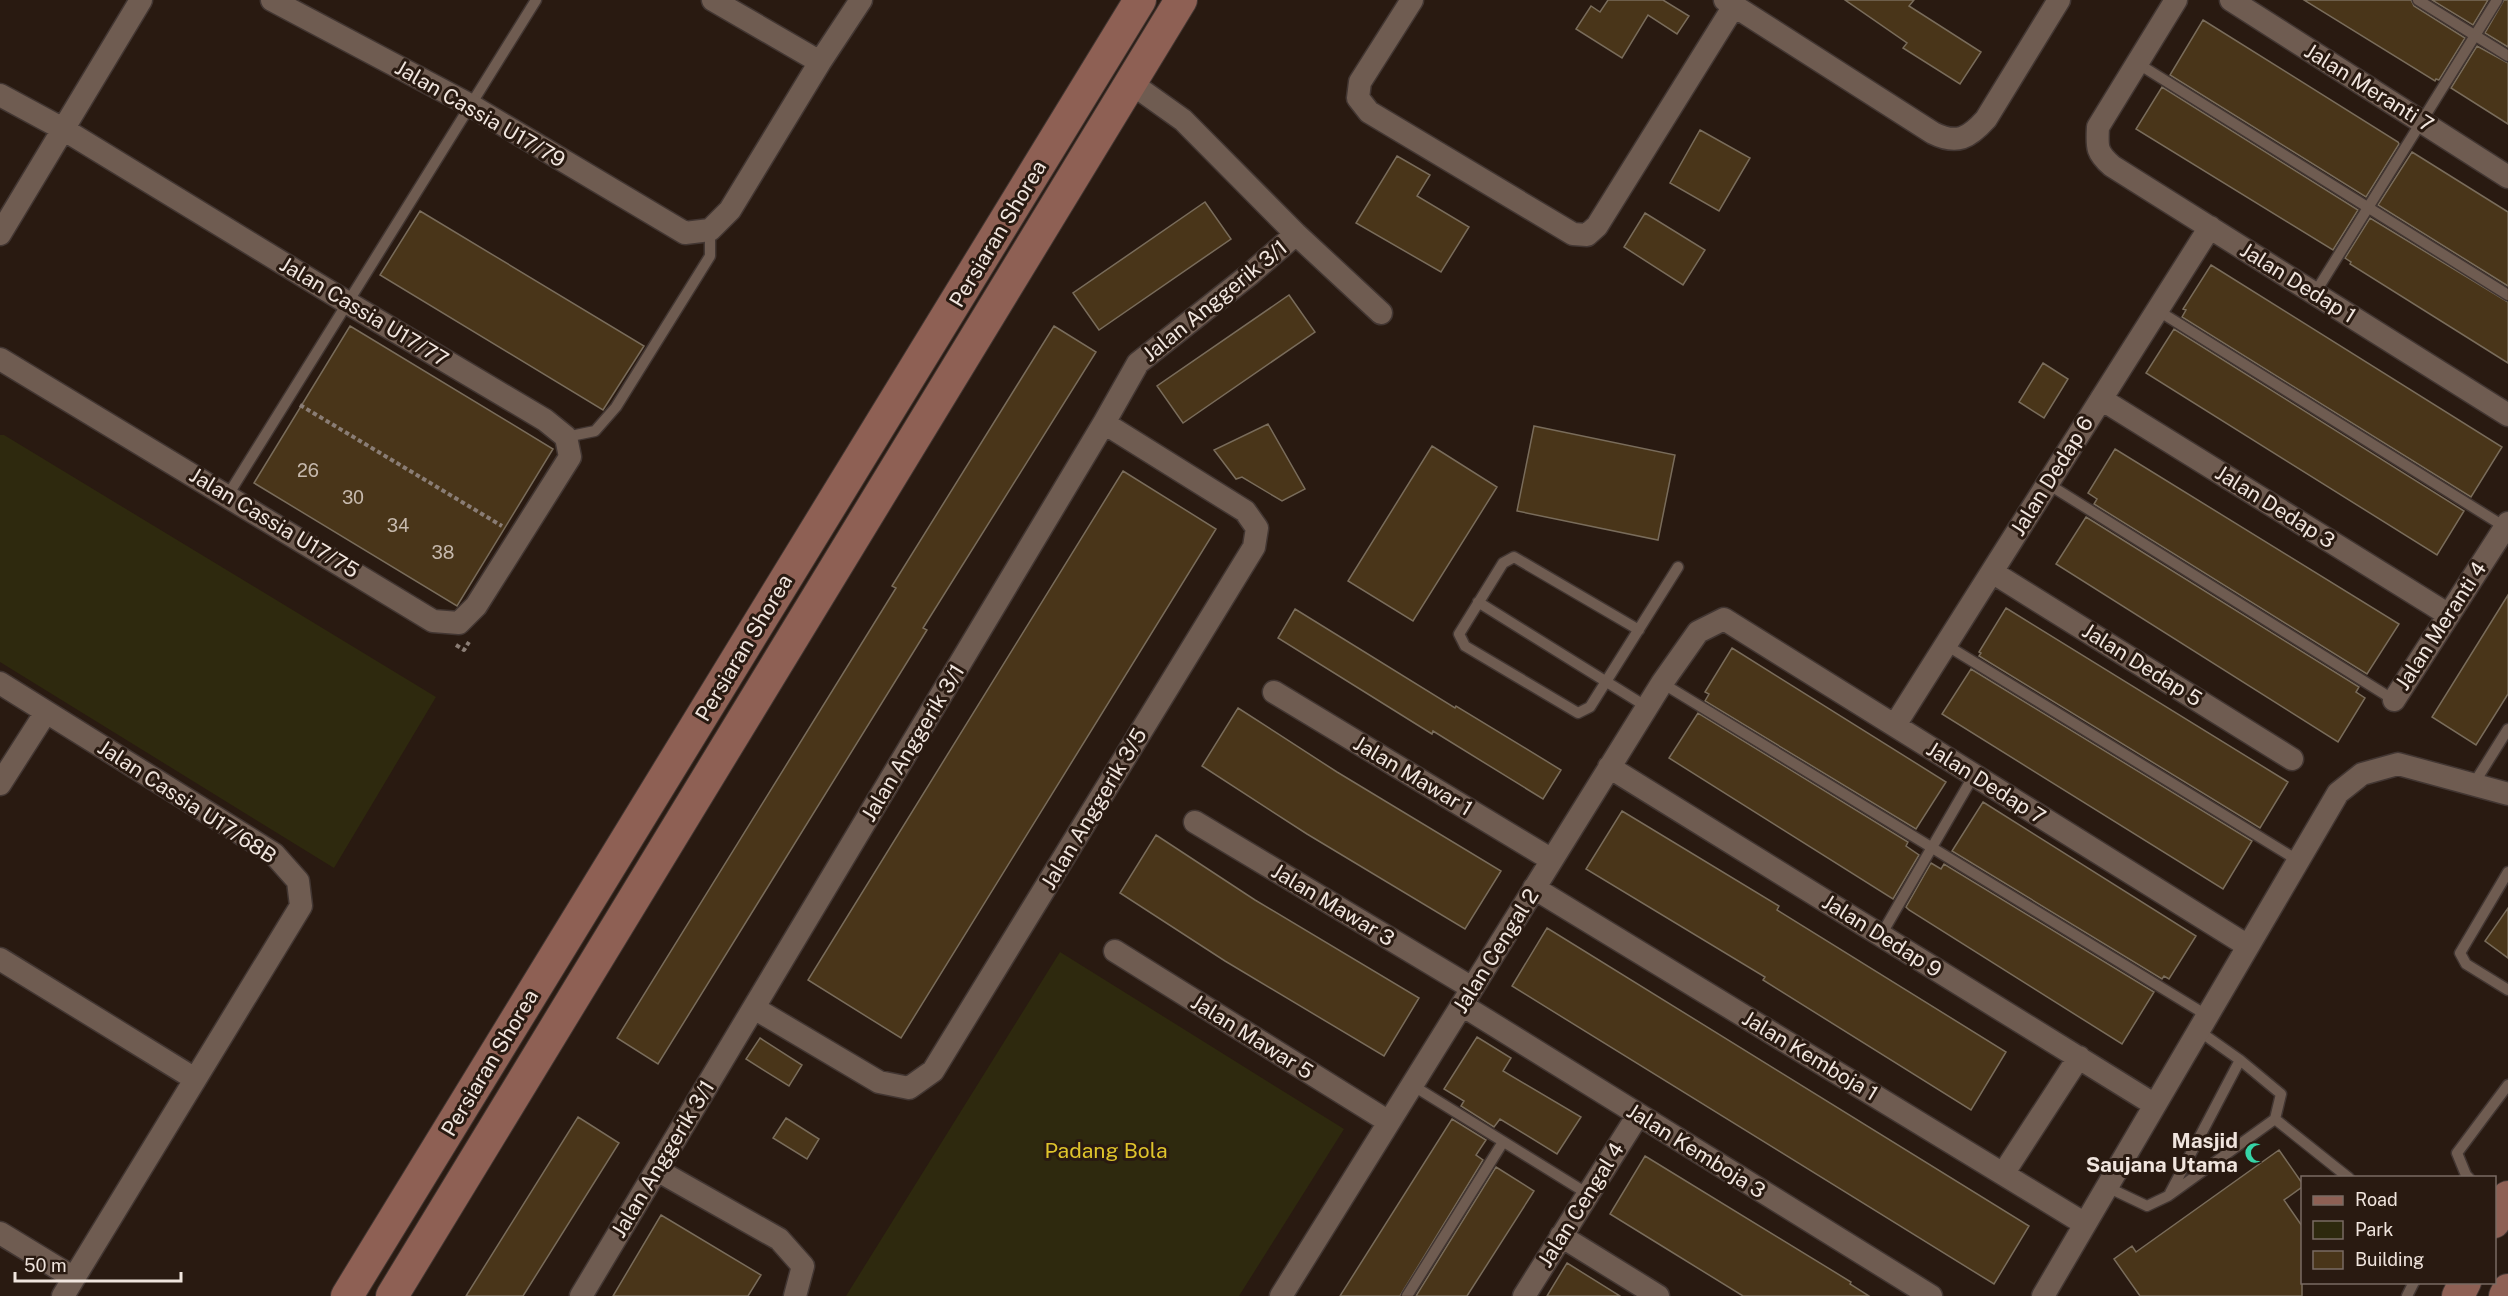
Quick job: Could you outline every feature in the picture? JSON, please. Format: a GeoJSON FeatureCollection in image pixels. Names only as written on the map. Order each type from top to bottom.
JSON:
{"type":"FeatureCollection","features":[{"type":"Feature","properties":{"kind":"main road","name":"Persiaran Shorea"},"geometry":{"type":"LineString","coordinates":[[347,1296],[1140,0]]}},
{"type":"Feature","properties":{"kind":"main road"},"geometry":{"type":"LineString","coordinates":[[1050,148],[1071,129],[1108,87],[1131,82],[1126,67],[1130,50],[1152,0]]}},
{"type":"Feature","properties":{"kind":"main road","name":"Persiaran Shorea"},"geometry":{"type":"LineString","coordinates":[[392,1296],[1181,0]]}},
{"type":"Feature","properties":{"kind":"main road"},"geometry":{"type":"LineString","coordinates":[[2505,1296],[2508,1290]]}},
{"type":"Feature","properties":{"kind":"street"},"geometry":{"type":"LineString","coordinates":[[0,234],[141,0]]}},
{"type":"Feature","properties":{"kind":"street","name":"Jalan Cassia U17/79"},"geometry":{"type":"LineString","coordinates":[[272,0],[470,105],[685,233],[711,230]]}},
{"type":"Feature","properties":{"kind":"street"},"geometry":{"type":"LineString","coordinates":[[713,0],[820,62]]}},
{"type":"Feature","properties":{"kind":"street"},"geometry":{"type":"LineString","coordinates":[[711,230],[730,210],[820,62],[861,0]]}},
{"type":"Feature","properties":{"kind":"street"},"geometry":{"type":"LineString","coordinates":[[1412,0],[1360,82],[1358,98],[1369,112],[1573,234],[1587,235],[1597,226],[1730,3],[1933,133],[1955,140],[1973,133],[1986,119],[2059,0]]}},
{"type":"Feature","properties":{"kind":"street"},"geometry":{"type":"LineString","coordinates":[[2137,63],[2176,0]]}},
{"type":"Feature","properties":{"kind":"street","name":"Jalan Meranti 7"},"geometry":{"type":"LineString","coordinates":[[2230,0],[2508,177]]}},
{"type":"Feature","properties":{"kind":"street","name":"Jalan Dedap 1"},"geometry":{"type":"LineString","coordinates":[[2137,63],[2098,127],[2097,143],[2100,155],[2112,166],[2508,415]]}},
{"type":"Feature","properties":{"kind":"street"},"geometry":{"type":"LineString","coordinates":[[1131,82],[1183,120],[1296,234],[1381,313]]}},
{"type":"Feature","properties":{"kind":"street","name":"Jalan Cassia U17/77"},"geometry":{"type":"LineString","coordinates":[[0,95],[63,129],[545,420],[566,437]]}},
{"type":"Feature","properties":{"kind":"street","name":"Jalan Dedap 6"},"geometry":{"type":"LineString","coordinates":[[1895,725],[2210,227]]}},
{"type":"Feature","properties":{"kind":"street","name":"Jalan Anggerik 3/1"},"geometry":{"type":"LineString","coordinates":[[581,1296],[1138,363],[1249,275],[1296,234]]}},
{"type":"Feature","properties":{"kind":"street","name":"Jalan Cassia U17/75"},"geometry":{"type":"LineString","coordinates":[[0,359],[434,621],[459,623],[476,606],[520,536]]}},
{"type":"Feature","properties":{"kind":"street","name":"Jalan Dedap 3"},"geometry":{"type":"LineString","coordinates":[[2101,399],[2449,615]]}},
{"type":"Feature","properties":{"kind":"street","name":"Jalan Anggerik 3/5"},"geometry":{"type":"LineString","coordinates":[[754,1008],[879,1082],[909,1088],[933,1071],[1254,548],[1257,528],[1245,511],[1104,423]]}},
{"type":"Feature","properties":{"kind":"street"},"geometry":{"type":"LineString","coordinates":[[520,536],[570,458],[566,437]]}},
{"type":"Feature","properties":{"kind":"street","name":"Jalan Meranti 4"},"geometry":{"type":"LineString","coordinates":[[2394,700],[2507,525]]}},
{"type":"Feature","properties":{"kind":"street","name":"Jalan Dedap 5"},"geometry":{"type":"LineString","coordinates":[[1992,572],[2292,759]]}},
{"type":"Feature","properties":{"kind":"street","name":"Jalan Cengal 2"},"geometry":{"type":"LineString","coordinates":[[1281,1296],[1662,683],[1698,632],[1724,619]]}},
{"type":"Feature","properties":{"kind":"street","name":"Jalan Dedap 7"},"geometry":{"type":"LineString","coordinates":[[1724,619],[2248,946]]}},
{"type":"Feature","properties":{"kind":"street","name":"Jalan Cassia U17/68B"},"geometry":{"type":"LineString","coordinates":[[0,683],[274,854],[298,881],[301,906],[68,1287]]}},
{"type":"Feature","properties":{"kind":"street","name":"Jalan Mawar 1"},"geometry":{"type":"LineString","coordinates":[[1274,692],[1552,861]]}},
{"type":"Feature","properties":{"kind":"street"},"geometry":{"type":"LineString","coordinates":[[0,784],[46,712]]}},
{"type":"Feature","properties":{"kind":"street"},"geometry":{"type":"LineString","coordinates":[[2043,1296],[2338,793],[2362,774],[2398,764],[2508,794]]}},
{"type":"Feature","properties":{"kind":"street","name":"Jalan Dedap 9"},"geometry":{"type":"LineString","coordinates":[[1609,767],[2155,1104]]}},
{"type":"Feature","properties":{"kind":"street","name":"Jalan Mawar 3"},"geometry":{"type":"LineString","coordinates":[[1195,822],[1467,997]]}},
{"type":"Feature","properties":{"kind":"street","name":"Jalan Kemboja 1"},"geometry":{"type":"LineString","coordinates":[[1534,888],[2085,1224]]}},
{"type":"Feature","properties":{"kind":"street","name":"Jalan Mawar 5"},"geometry":{"type":"LineString","coordinates":[[1114,951],[1389,1122]]}},
{"type":"Feature","properties":{"kind":"street"},"geometry":{"type":"LineString","coordinates":[[0,959],[195,1079]]}},
{"type":"Feature","properties":{"kind":"street","name":"Jalan Kemboja 3"},"geometry":{"type":"LineString","coordinates":[[1467,997],[1638,1115],[1931,1296]]}},
{"type":"Feature","properties":{"kind":"street"},"geometry":{"type":"LineString","coordinates":[[2003,1174],[2079,1057]]}},
{"type":"Feature","properties":{"kind":"street","name":"Jalan Cengal 4"},"geometry":{"type":"LineString","coordinates":[[1524,1296],[1638,1115]]}},
{"type":"Feature","properties":{"kind":"street"},"geometry":{"type":"LineString","coordinates":[[657,1170],[779,1239],[803,1266],[795,1296]]}},
{"type":"Feature","properties":{"kind":"street"},"geometry":{"type":"LineString","coordinates":[[0,1233],[68,1287]]}},
{"type":"Feature","properties":{"kind":"street"},"geometry":{"type":"LineString","coordinates":[[1561,1236],[1658,1296]]}},
{"type":"Feature","properties":{"kind":"lane"},"geometry":{"type":"LineString","coordinates":[[228,495],[536,0]]}},
{"type":"Feature","properties":{"kind":"lane"},"geometry":{"type":"LineString","coordinates":[[2418,0],[2508,56]]}},
{"type":"Feature","properties":{"kind":"lane"},"geometry":{"type":"LineString","coordinates":[[2315,293],[2497,0]]}},
{"type":"Feature","properties":{"kind":"lane"},"geometry":{"type":"LineString","coordinates":[[2137,63],[2508,295]]}},
{"type":"Feature","properties":{"kind":"lane"},"geometry":{"type":"LineString","coordinates":[[566,437],[596,431],[616,407],[710,256],[711,230]]}},
{"type":"Feature","properties":{"kind":"lane"},"geometry":{"type":"LineString","coordinates":[[2157,310],[2507,525]]}},
{"type":"Feature","properties":{"kind":"lane"},"geometry":{"type":"LineString","coordinates":[[2048,484],[2394,700]]}},
{"type":"Feature","properties":{"kind":"lane"},"geometry":{"type":"LineString","coordinates":[[1639,630],[1514,557],[1503,563],[1459,634],[1465,646],[1578,713],[1590,707],[1639,630],[1678,567]]}},
{"type":"Feature","properties":{"kind":"lane"},"geometry":{"type":"LineString","coordinates":[[1478,602],[1647,707]]}},
{"type":"Feature","properties":{"kind":"lane"},"geometry":{"type":"LineString","coordinates":[[1946,645],[2299,861]]}},
{"type":"Feature","properties":{"kind":"lane"},"geometry":{"type":"LineString","coordinates":[[1662,683],[1932,847],[2203,1023],[2240,1060],[2281,1094],[2275,1119],[2168,1196],[2147,1206],[2107,1187]]}},
{"type":"Feature","properties":{"kind":"lane"},"geometry":{"type":"LineString","coordinates":[[2474,785],[2508,729]]}},
{"type":"Feature","properties":{"kind":"lane"},"geometry":{"type":"LineString","coordinates":[[1881,935],[1974,775]]}},
{"type":"Feature","properties":{"kind":"lane"},"geometry":{"type":"LineString","coordinates":[[2508,872],[2460,953],[2466,964],[2508,990]]}},
{"type":"Feature","properties":{"kind":"lane"},"geometry":{"type":"LineString","coordinates":[[2168,1196],[2240,1060]]}},
{"type":"Feature","properties":{"kind":"lane"},"geometry":{"type":"LineString","coordinates":[[1412,1085],[1588,1194]]}},
{"type":"Feature","properties":{"kind":"lane"},"geometry":{"type":"LineString","coordinates":[[2466,1176],[2457,1153],[2508,1085]]}},
{"type":"Feature","properties":{"kind":"lane"},"geometry":{"type":"LineString","coordinates":[[2275,1119],[2346,1176]]}},
{"type":"Feature","properties":{"kind":"lane"},"geometry":{"type":"LineString","coordinates":[[1407,1296],[1503,1142]]}},
{"type":"Feature","properties":{"kind":"path"},"geometry":{"type":"LineString","coordinates":[[289,398],[520,536]]}},
{"type":"Feature","properties":{"kind":"green space"},"geometry":{"type":"Polygon","coordinates":[[[0,435],[4,435],[436,697],[334,868],[0,662],[0,435]]]}},
{"type":"Feature","properties":{"kind":"green space","name":"Padang Bola"},"geometry":{"type":"Polygon","coordinates":[[[1060,952],[1344,1129],[1239,1296],[846,1296],[1060,952]]]}},
{"type":"Feature","properties":{"kind":"building"},"geometry":{"type":"Polygon","coordinates":[[[1608,0],[1663,0],[1689,16],[1677,34],[1648,15],[1622,58],[1576,29],[1591,6],[1600,12],[1608,0]]]}},
{"type":"Feature","properties":{"kind":"building"},"geometry":{"type":"Polygon","coordinates":[[[1845,0],[1914,0],[1909,6],[1981,52],[1960,84],[1903,48],[1907,43],[1845,0]]]}},
{"type":"Feature","properties":{"kind":"building"},"geometry":{"type":"Polygon","coordinates":[[[2304,0],[2411,0],[2414,6],[2465,38],[2439,80],[2435,81],[2304,0]]]}},
{"type":"Feature","properties":{"kind":"building"},"geometry":{"type":"Polygon","coordinates":[[[2432,0],[2488,0],[2473,25],[2432,0]]]}},
{"type":"Feature","properties":{"kind":"building"},"geometry":{"type":"Polygon","coordinates":[[[2504,0],[2508,0],[2508,47],[2485,33],[2504,0]]]}},
{"type":"Feature","properties":{"kind":"building"},"geometry":{"type":"Polygon","coordinates":[[[2203,20],[2398,142],[2399,144],[2366,197],[2170,75],[2203,20]]]}},
{"type":"Feature","properties":{"kind":"building"},"geometry":{"type":"Polygon","coordinates":[[[2477,46],[2508,63],[2508,124],[2451,88],[2477,46]]]}},
{"type":"Feature","properties":{"kind":"building"},"geometry":{"type":"Polygon","coordinates":[[[2162,87],[2358,210],[2333,250],[2136,129],[2162,87]]]}},
{"type":"Feature","properties":{"kind":"building"},"geometry":{"type":"Polygon","coordinates":[[[1700,130],[1750,158],[1719,211],[1670,183],[1700,130]]]}},
{"type":"Feature","properties":{"kind":"building"},"geometry":{"type":"Polygon","coordinates":[[[2412,152],[2508,212],[2508,286],[2378,205],[2412,152]]]}},
{"type":"Feature","properties":{"kind":"building"},"geometry":{"type":"Polygon","coordinates":[[[1397,156],[1430,175],[1417,196],[1469,227],[1441,272],[1356,223],[1397,156]]]}},
{"type":"Feature","properties":{"kind":"building"},"geometry":{"type":"Polygon","coordinates":[[[1205,202],[1231,239],[1099,330],[1073,293],[1205,202]]]}},
{"type":"Feature","properties":{"kind":"building"},"geometry":{"type":"Polygon","coordinates":[[[420,211],[644,346],[603,410],[380,275],[420,211]]]}},
{"type":"Feature","properties":{"kind":"building"},"geometry":{"type":"Polygon","coordinates":[[[1645,213],[1705,250],[1683,285],[1624,247],[1645,213]]]}},
{"type":"Feature","properties":{"kind":"building"},"geometry":{"type":"Polygon","coordinates":[[[2370,218],[2508,302],[2508,363],[2350,264],[2351,262],[2345,258],[2370,218]]]}},
{"type":"Feature","properties":{"kind":"building"},"geometry":{"type":"Polygon","coordinates":[[[2211,265],[2502,447],[2471,497],[2182,317],[2186,310],[2183,309],[2211,265]]]}},
{"type":"Feature","properties":{"kind":"building"},"geometry":{"type":"Polygon","coordinates":[[[1289,295],[1315,332],[1183,423],[1157,386],[1289,295]]]}},
{"type":"Feature","properties":{"kind":"building"},"geometry":{"type":"Polygon","coordinates":[[[350,326],[553,449],[457,606],[254,483],[350,326]]]}},
{"type":"Feature","properties":{"kind":"building"},"geometry":{"type":"Polygon","coordinates":[[[1054,326],[1096,352],[923,628],[927,630],[658,1064],[617,1038],[896,588],[892,586],[1054,326]]]}},
{"type":"Feature","properties":{"kind":"building"},"geometry":{"type":"Polygon","coordinates":[[[2174,329],[2464,511],[2437,555],[2146,373],[2174,329]]]}},
{"type":"Feature","properties":{"kind":"building"},"geometry":{"type":"Polygon","coordinates":[[[2043,363],[2068,379],[2044,418],[2019,402],[2043,363]]]}},
{"type":"Feature","properties":{"kind":"building"},"geometry":{"type":"Polygon","coordinates":[[[1268,424],[1305,489],[1282,501],[1242,477],[1236,479],[1214,450],[1268,424]]]}},
{"type":"Feature","properties":{"kind":"building"},"geometry":{"type":"Polygon","coordinates":[[[1534,426],[1675,455],[1658,540],[1517,511],[1534,426]]]}},
{"type":"Feature","properties":{"kind":"building"},"geometry":{"type":"Polygon","coordinates":[[[1432,446],[1497,487],[1413,621],[1348,581],[1432,446]]]}},
{"type":"Feature","properties":{"kind":"building"},"geometry":{"type":"Polygon","coordinates":[[[2115,449],[2399,624],[2367,674],[2094,504],[2097,499],[2088,493],[2115,449]]]}},
{"type":"Feature","properties":{"kind":"building"},"geometry":{"type":"Polygon","coordinates":[[[1123,471],[1216,529],[901,1038],[808,980],[1123,471]]]}},
{"type":"Feature","properties":{"kind":"building"},"geometry":{"type":"Polygon","coordinates":[[[2086,517],[2359,687],[2356,692],[2365,698],[2338,742],[2056,564],[2086,517]]]}},
{"type":"Feature","properties":{"kind":"building"},"geometry":{"type":"Polygon","coordinates":[[[2508,595],[2508,694],[2476,745],[2432,717],[2508,595]]]}},
{"type":"Feature","properties":{"kind":"building"},"geometry":{"type":"Polygon","coordinates":[[[2006,608],[2288,782],[2260,828],[1979,656],[1981,653],[1979,652],[2006,608]]]}},
{"type":"Feature","properties":{"kind":"building"},"geometry":{"type":"Polygon","coordinates":[[[1295,609],[1455,708],[1456,706],[1561,770],[1543,799],[1433,731],[1432,734],[1278,638],[1295,609]]]}},
{"type":"Feature","properties":{"kind":"building"},"geometry":{"type":"Polygon","coordinates":[[[1732,648],[1946,782],[1916,829],[1705,701],[1709,694],[1705,692],[1732,648]]]}},
{"type":"Feature","properties":{"kind":"building"},"geometry":{"type":"Polygon","coordinates":[[[1971,669],[2252,841],[2223,889],[1942,714],[1971,669]]]}},
{"type":"Feature","properties":{"kind":"building"},"geometry":{"type":"Polygon","coordinates":[[[1238,708],[1337,772],[1501,871],[1465,929],[1307,834],[1202,766],[1238,708]]]}},
{"type":"Feature","properties":{"kind":"building"},"geometry":{"type":"Polygon","coordinates":[[[1698,713],[1908,842],[1906,846],[1919,855],[1893,899],[1669,758],[1698,713]]]}},
{"type":"Feature","properties":{"kind":"building"},"geometry":{"type":"Polygon","coordinates":[[[1983,802],[2196,936],[2169,979],[2164,976],[2162,979],[1952,851],[1983,802]]]}},
{"type":"Feature","properties":{"kind":"building"},"geometry":{"type":"Polygon","coordinates":[[[1622,811],[1779,906],[1777,910],[2006,1052],[1971,1110],[1763,980],[1765,977],[1586,869],[1622,811]]]}},
{"type":"Feature","properties":{"kind":"building"},"geometry":{"type":"Polygon","coordinates":[[[1156,835],[1255,900],[1419,998],[1384,1056],[1225,961],[1120,893],[1156,835]]]}},
{"type":"Feature","properties":{"kind":"building"},"geometry":{"type":"Polygon","coordinates":[[[1931,863],[1941,869],[1944,864],[2154,992],[2122,1044],[1909,910],[1906,907],[1931,863]]]}},
{"type":"Feature","properties":{"kind":"building"},"geometry":{"type":"Polygon","coordinates":[[[2508,908],[2508,958],[2485,941],[2508,908]]]}},
{"type":"Feature","properties":{"kind":"building"},"geometry":{"type":"Polygon","coordinates":[[[1547,928],[2029,1226],[1994,1284],[1512,986],[1547,928]]]}},
{"type":"Feature","properties":{"kind":"building"},"geometry":{"type":"Polygon","coordinates":[[[1477,1037],[1511,1058],[1503,1071],[1581,1117],[1557,1154],[1500,1119],[1494,1127],[1461,1106],[1464,1101],[1444,1089],[1477,1037]]]}},
{"type":"Feature","properties":{"kind":"building"},"geometry":{"type":"Polygon","coordinates":[[[760,1038],[802,1065],[789,1086],[746,1059],[760,1038]]]}},
{"type":"Feature","properties":{"kind":"building"},"geometry":{"type":"Polygon","coordinates":[[[578,1117],[619,1143],[523,1296],[466,1296],[578,1117]]]}},
{"type":"Feature","properties":{"kind":"building"},"geometry":{"type":"Polygon","coordinates":[[[786,1118],[819,1139],[807,1159],[773,1138],[786,1118]]]}},
{"type":"Feature","properties":{"kind":"building"},"geometry":{"type":"Polygon","coordinates":[[[1452,1119],[1486,1140],[1476,1155],[1483,1160],[1400,1296],[1340,1296],[1452,1119]]]}},
{"type":"Feature","properties":{"kind":"building"},"geometry":{"type":"Polygon","coordinates":[[[2279,1150],[2301,1182],[2301,1188],[2284,1200],[2301,1225],[2302,1296],[2140,1296],[2114,1259],[2132,1246],[2136,1252],[2279,1150]]]}},
{"type":"Feature","properties":{"kind":"building"},"geometry":{"type":"Polygon","coordinates":[[[1645,1156],[1851,1282],[1850,1284],[1869,1296],[1743,1296],[1610,1214],[1645,1156]]]}},
{"type":"Feature","properties":{"kind":"building"},"geometry":{"type":"Polygon","coordinates":[[[1496,1167],[1534,1191],[1467,1296],[1416,1296],[1496,1167]]]}},
{"type":"Feature","properties":{"kind":"building"},"geometry":{"type":"Polygon","coordinates":[[[661,1215],[761,1275],[748,1296],[613,1296],[661,1215]]]}},
{"type":"Feature","properties":{"kind":"building"},"geometry":{"type":"Polygon","coordinates":[[[1567,1263],[1620,1296],[1547,1296],[1567,1263]]]}},
{"type":"Feature","properties":{"kind":"place","name":"Masjid Saujana Utama"},"geometry":{"type":"Point","coordinates":[2255,1153]}}]}
